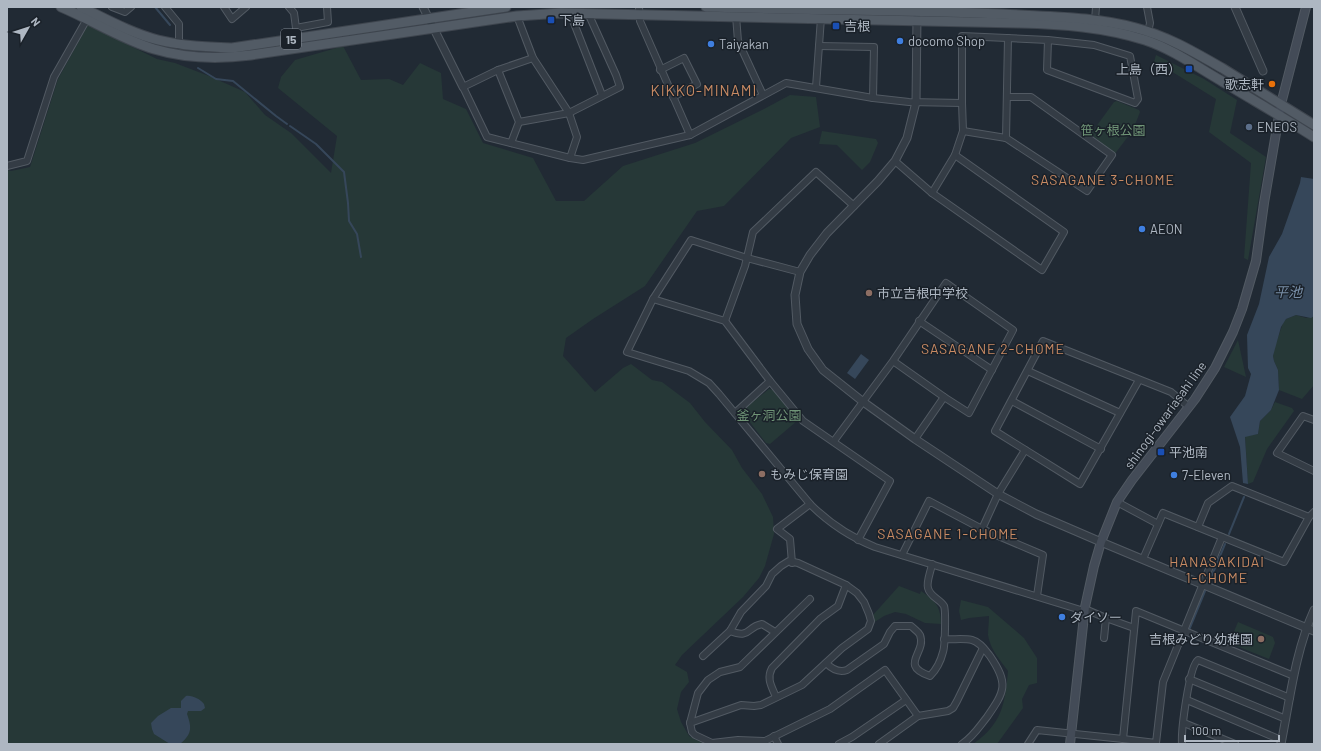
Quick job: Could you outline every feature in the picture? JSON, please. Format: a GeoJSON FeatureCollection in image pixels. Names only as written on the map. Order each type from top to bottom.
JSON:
{"type":"FeatureCollection","features":[{"type":"Feature","properties":{"kind":"main road","name":"15"},"geometry":{"type":"LineString","coordinates":[[61,7],[153,49],[177,54],[207,57],[234,57],[517,16],[639,11],[736,16],[821,18],[917,13],[1009,11],[1095,20],[1136,28],[1148,32],[1189,49],[1314,125]]}},
{"type":"Feature","properties":{"kind":"main road","name":"15"},"geometry":{"type":"LineString","coordinates":[[81,7],[138,34],[157,40],[203,47],[244,47],[506,7]]}},
{"type":"Feature","properties":{"kind":"main road","name":"15"},"geometry":{"type":"LineString","coordinates":[[706,7],[917,13],[1099,28],[1125,34],[1152,43],[1190,62],[1314,137]]}},
{"type":"Feature","properties":{"kind":"main road","name":"shinogi-owariasahi line"},"geometry":{"type":"LineString","coordinates":[[1070,744],[1085,610],[1088,592],[1101,542],[1118,502],[1132,480],[1206,384],[1220,360],[1242,309],[1254,271],[1281,104],[1306,7]]}},
{"type":"Feature","properties":{"kind":"street"},"geometry":{"type":"LineString","coordinates":[[112,7],[125,12],[131,7]]}},
{"type":"Feature","properties":{"kind":"street"},"geometry":{"type":"LineString","coordinates":[[165,7],[178,24],[179,44],[177,54]]}},
{"type":"Feature","properties":{"kind":"street"},"geometry":{"type":"LineString","coordinates":[[224,7],[232,19],[246,7]]}},
{"type":"Feature","properties":{"kind":"street"},"geometry":{"type":"LineString","coordinates":[[289,7],[294,13],[296,28],[328,22],[327,7]]}},
{"type":"Feature","properties":{"kind":"street"},"geometry":{"type":"LineString","coordinates":[[423,7],[463,86],[486,137],[570,158],[583,160],[690,135],[786,82],[872,98],[916,102],[962,103]]}},
{"type":"Feature","properties":{"kind":"street"},"geometry":{"type":"LineString","coordinates":[[1095,20],[1096,7]]}},
{"type":"Feature","properties":{"kind":"street"},"geometry":{"type":"LineString","coordinates":[[1147,7],[1150,23],[1148,32]]}},
{"type":"Feature","properties":{"kind":"street"},"geometry":{"type":"LineString","coordinates":[[1235,7],[1263,71]]}},
{"type":"Feature","properties":{"kind":"street"},"geometry":{"type":"LineString","coordinates":[[639,11],[640,21],[660,70],[690,135]]}},
{"type":"Feature","properties":{"kind":"street"},"geometry":{"type":"LineString","coordinates":[[570,13],[602,96]]}},
{"type":"Feature","properties":{"kind":"street"},"geometry":{"type":"LineString","coordinates":[[519,122],[569,114],[620,86],[588,13]]}},
{"type":"Feature","properties":{"kind":"street"},"geometry":{"type":"LineString","coordinates":[[917,13],[916,102],[907,138],[895,161],[854,206],[826,233],[800,272],[796,295],[797,324],[808,349],[823,370],[862,401],[915,439],[998,494],[1036,514],[1314,631]]}},
{"type":"Feature","properties":{"kind":"street"},"geometry":{"type":"LineString","coordinates":[[517,16],[533,58],[569,114],[577,137],[570,158]]}},
{"type":"Feature","properties":{"kind":"street"},"geometry":{"type":"LineString","coordinates":[[736,16],[738,41],[763,95]]}},
{"type":"Feature","properties":{"kind":"street"},"geometry":{"type":"LineString","coordinates":[[816,88],[821,18]]}},
{"type":"Feature","properties":{"kind":"street"},"geometry":{"type":"LineString","coordinates":[[7,166],[27,161],[54,77],[87,19]]}},
{"type":"Feature","properties":{"kind":"street"},"geometry":{"type":"LineString","coordinates":[[932,193],[955,155],[963,131],[962,36],[1048,40],[1094,45],[1130,56],[1138,99],[1135,103],[1047,70],[1048,40]]}},
{"type":"Feature","properties":{"kind":"street"},"geometry":{"type":"LineString","coordinates":[[1006,138],[1008,38]]}},
{"type":"Feature","properties":{"kind":"street"},"geometry":{"type":"LineString","coordinates":[[819,46],[874,48],[872,98]]}},
{"type":"Feature","properties":{"kind":"street"},"geometry":{"type":"LineString","coordinates":[[463,86],[498,70],[533,58]]}},
{"type":"Feature","properties":{"kind":"street"},"geometry":{"type":"LineString","coordinates":[[660,70],[684,58],[697,84],[672,97]]}},
{"type":"Feature","properties":{"kind":"street"},"geometry":{"type":"LineString","coordinates":[[498,70],[519,122],[510,143]]}},
{"type":"Feature","properties":{"kind":"street"},"geometry":{"type":"LineString","coordinates":[[963,131],[1006,138],[1087,191],[1112,154],[1031,97],[1008,98]]}},
{"type":"Feature","properties":{"kind":"street"},"geometry":{"type":"LineString","coordinates":[[895,161],[932,193],[1042,270],[1064,232],[955,155]]}},
{"type":"Feature","properties":{"kind":"street"},"geometry":{"type":"LineString","coordinates":[[724,321],[745,266],[753,232],[816,172],[854,206]]}},
{"type":"Feature","properties":{"kind":"street"},"geometry":{"type":"LineString","coordinates":[[800,272],[746,258],[691,240],[653,299],[627,352],[680,368],[695,374],[709,383],[810,504],[825,518],[858,540],[902,555],[1085,610],[1134,628]]}},
{"type":"Feature","properties":{"kind":"street"},"geometry":{"type":"LineString","coordinates":[[834,441],[862,401],[893,361],[946,283],[1013,330],[969,413],[893,361]]}},
{"type":"Feature","properties":{"kind":"street"},"geometry":{"type":"LineString","coordinates":[[653,299],[724,321],[770,381],[804,421],[890,481],[858,540]]}},
{"type":"Feature","properties":{"kind":"street"},"geometry":{"type":"LineString","coordinates":[[919,321],[992,370]]}},
{"type":"Feature","properties":{"kind":"street"},"geometry":{"type":"LineString","coordinates":[[1139,380],[1080,484],[995,431],[1043,341],[1171,392],[1189,407]]}},
{"type":"Feature","properties":{"kind":"street"},"geometry":{"type":"LineString","coordinates":[[1028,371],[1120,413]]}},
{"type":"Feature","properties":{"kind":"street"},"geometry":{"type":"LineString","coordinates":[[735,413],[770,381]]}},
{"type":"Feature","properties":{"kind":"street"},"geometry":{"type":"LineString","coordinates":[[915,439],[944,397]]}},
{"type":"Feature","properties":{"kind":"street"},"geometry":{"type":"LineString","coordinates":[[1012,401],[1101,449]]}},
{"type":"Feature","properties":{"kind":"street"},"geometry":{"type":"LineString","coordinates":[[1314,420],[1303,416],[1277,454],[1314,471]]}},
{"type":"Feature","properties":{"kind":"street"},"geometry":{"type":"LineString","coordinates":[[982,529],[998,494],[1025,450]]}},
{"type":"Feature","properties":{"kind":"street"},"geometry":{"type":"LineString","coordinates":[[1198,527],[1208,503],[1232,486],[1309,517]]}},
{"type":"Feature","properties":{"kind":"street"},"geometry":{"type":"LineString","coordinates":[[902,555],[929,501],[982,529],[1043,555],[1037,596]]}},
{"type":"Feature","properties":{"kind":"street"},"geometry":{"type":"LineString","coordinates":[[1118,502],[1158,524]]}},
{"type":"Feature","properties":{"kind":"street"},"geometry":{"type":"LineString","coordinates":[[792,562],[790,539],[777,529],[810,504]]}},
{"type":"Feature","properties":{"kind":"street"},"geometry":{"type":"LineString","coordinates":[[1143,559],[1163,513],[1284,562],[1309,517],[1314,512]]}},
{"type":"Feature","properties":{"kind":"street"},"geometry":{"type":"LineString","coordinates":[[1028,744],[1037,730],[1123,738],[1156,744],[1163,682],[1222,537]]}},
{"type":"Feature","properties":{"kind":"street"},"geometry":{"type":"LineString","coordinates":[[690,723],[741,706],[762,705],[802,685],[842,648],[868,629],[871,621],[868,609],[861,598],[846,585],[798,563],[789,561],[772,574],[766,586],[742,609],[730,631],[703,656]]}},
{"type":"Feature","properties":{"kind":"street"},"geometry":{"type":"LineString","coordinates":[[826,663],[836,670],[848,670],[884,644],[895,626],[911,626],[919,634],[921,641],[914,658],[916,669],[921,673],[930,676],[942,656],[944,648],[945,609],[943,604],[931,594],[928,589],[927,584],[932,564]]}},
{"type":"Feature","properties":{"kind":"street"},"geometry":{"type":"LineString","coordinates":[[776,697],[769,680],[769,675],[772,668],[820,619],[838,606],[846,585]]}},
{"type":"Feature","properties":{"kind":"street"},"geometry":{"type":"LineString","coordinates":[[810,599],[740,667],[720,672],[708,680],[698,692],[690,723],[692,732],[712,743],[738,740],[752,742],[765,741],[830,709],[886,670],[918,716]]}},
{"type":"Feature","properties":{"kind":"street"},"geometry":{"type":"LineString","coordinates":[[1187,700],[1281,742],[1294,676],[1306,627],[1314,610]]}},
{"type":"Feature","properties":{"kind":"street"},"geometry":{"type":"LineString","coordinates":[[1123,738],[1136,611],[1183,632],[1294,676]]}},
{"type":"Feature","properties":{"kind":"street"},"geometry":{"type":"LineString","coordinates":[[1104,638],[1106,618]]}},
{"type":"Feature","properties":{"kind":"street"},"geometry":{"type":"LineString","coordinates":[[730,631],[742,634],[748,632],[756,625],[762,624],[775,632]]}},
{"type":"Feature","properties":{"kind":"street"},"geometry":{"type":"LineString","coordinates":[[944,639],[972,640],[984,648],[1000,673],[1002,681],[1000,699],[976,732],[970,739],[962,744]]}},
{"type":"Feature","properties":{"kind":"street"},"geometry":{"type":"LineString","coordinates":[[879,744],[918,716],[948,711],[953,708],[984,648]]}},
{"type":"Feature","properties":{"kind":"street"},"geometry":{"type":"LineString","coordinates":[[1182,744],[1189,679],[1198,660],[1290,698]]}},
{"type":"Feature","properties":{"kind":"street"},"geometry":{"type":"LineString","coordinates":[[1189,679],[1286,719]]}},
{"type":"Feature","properties":{"kind":"street"},"geometry":{"type":"LineString","coordinates":[[839,744],[852,737],[906,700]]}},
{"type":"Feature","properties":{"kind":"street"},"geometry":{"type":"LineString","coordinates":[[1184,723],[1235,744]]}},
{"type":"Feature","properties":{"kind":"street"},"geometry":{"type":"LineString","coordinates":[[774,736],[778,744]]}},
{"type":"Feature","properties":{"kind":"green space"},"geometry":{"type":"Polygon","coordinates":[[[88,25],[157,59],[175,63],[245,92],[265,115],[291,133],[331,173],[337,136],[278,88],[281,77],[295,60],[343,46],[361,80],[389,79],[403,85],[420,63],[441,73],[443,99],[466,109],[483,143],[533,158],[556,201],[584,201],[623,166],[695,143],[790,95],[816,97],[820,127],[791,138],[724,206],[697,211],[645,286],[566,338],[563,356],[595,392],[623,368],[631,364],[652,380],[662,382],[690,403],[705,422],[732,450],[742,468],[762,494],[773,517],[774,534],[765,566],[759,578],[743,597],[682,655],[675,665],[687,672],[689,682],[681,692],[677,709],[681,722],[689,736],[704,744],[7,744],[7,170],[11,171],[30,167],[58,79],[88,25]]]}},
{"type":"Feature","properties":{"kind":"green space"},"geometry":{"type":"Polygon","coordinates":[[[1156,55],[1204,79],[1237,100],[1230,133],[1266,157],[1248,260],[1244,258],[1251,163],[1209,132],[1216,99],[1154,62],[1156,55]]]}},
{"type":"Feature","properties":{"kind":"green space","name":"笹ヶ根公園"},"geometry":{"type":"Polygon","coordinates":[[[1117,101],[1139,110],[1140,112],[1133,130],[1114,155],[1091,138],[1090,135],[1114,102],[1117,101]]]}},
{"type":"Feature","properties":{"kind":"green space"},"geometry":{"type":"Polygon","coordinates":[[[822,131],[876,139],[878,143],[870,162],[862,170],[837,145],[819,144],[822,131]]]}},
{"type":"Feature","properties":{"kind":"green space"},"geometry":{"type":"Polygon","coordinates":[[[1296,315],[1306,318],[1314,316],[1314,385],[1302,399],[1279,390],[1278,370],[1273,356],[1283,323],[1286,319],[1296,315]]]}},
{"type":"Feature","properties":{"kind":"green space"},"geometry":{"type":"Polygon","coordinates":[[[1238,340],[1246,377],[1224,367],[1238,340]]]}},
{"type":"Feature","properties":{"kind":"green space","name":"釜ヶ洞公園"},"geometry":{"type":"Polygon","coordinates":[[[769,389],[773,390],[797,418],[797,421],[770,444],[766,443],[742,412],[769,389]]]}},
{"type":"Feature","properties":{"kind":"green space"},"geometry":{"type":"Polygon","coordinates":[[[1275,402],[1292,408],[1294,411],[1267,449],[1253,482],[1248,484],[1245,436],[1258,434],[1260,421],[1271,410],[1275,402]]]}},
{"type":"Feature","properties":{"kind":"green space"},"geometry":{"type":"Polygon","coordinates":[[[899,586],[920,594],[921,591],[930,598],[938,608],[941,624],[925,623],[906,614],[895,612],[884,616],[873,623],[873,615],[899,586]]]}},
{"type":"Feature","properties":{"kind":"green space"},"geometry":{"type":"Polygon","coordinates":[[[961,600],[988,607],[1024,638],[1037,658],[1037,683],[1029,685],[1022,699],[1023,708],[997,744],[973,744],[990,729],[996,721],[1003,703],[1008,671],[996,654],[989,640],[989,616],[961,620],[959,611],[961,600]]]}},
{"type":"Feature","properties":{"kind":"green space"},"geometry":{"type":"Polygon","coordinates":[[[1238,622],[1273,637],[1275,643],[1269,659],[1229,643],[1238,622]]]}},
{"type":"Feature","properties":{"kind":"water","name":"平池"},"geometry":{"type":"Polygon","coordinates":[[[1301,177],[1314,179],[1314,316],[1311,318],[1296,315],[1286,319],[1281,327],[1273,356],[1278,370],[1279,390],[1271,410],[1260,421],[1258,434],[1245,437],[1248,484],[1243,483],[1240,447],[1230,417],[1245,396],[1251,374],[1248,368],[1247,335],[1259,304],[1269,257],[1282,234],[1301,177]]]}},
{"type":"Feature","properties":{"kind":"water"},"geometry":{"type":"Polygon","coordinates":[[[861,354],[869,360],[855,379],[847,373],[861,354]]]}},
{"type":"Feature","properties":{"kind":"water"},"geometry":{"type":"Polygon","coordinates":[[[186,696],[191,696],[198,699],[204,704],[205,708],[201,711],[188,711],[187,714],[190,723],[189,734],[180,744],[170,744],[154,734],[151,723],[158,716],[171,708],[181,708],[181,701],[186,696]]]}},
{"type":"Feature","properties":{"kind":"waterway"},"geometry":{"type":"LineString","coordinates":[[155,7],[170,25]]}},
{"type":"Feature","properties":{"kind":"waterway"},"geometry":{"type":"LineString","coordinates":[[198,68],[216,79],[233,81],[287,124]]}},
{"type":"Feature","properties":{"kind":"waterway"},"geometry":{"type":"LineString","coordinates":[[290,126],[316,144],[344,172],[349,221],[357,234],[361,257]]}},
{"type":"Feature","properties":{"kind":"waterway"},"geometry":{"type":"LineString","coordinates":[[1229,534],[1244,497]]}},
{"type":"Feature","properties":{"kind":"waterway"},"geometry":{"type":"LineString","coordinates":[[1210,580],[1225,544]]}},
{"type":"Feature","properties":{"kind":"waterway"},"geometry":{"type":"LineString","coordinates":[[1189,630],[1205,591]]}},
{"type":"Feature","properties":{"kind":"place","name":"下島"},"geometry":{"type":"Point","coordinates":[551,20]}},
{"type":"Feature","properties":{"kind":"place","name":"吉根"},"geometry":{"type":"Point","coordinates":[836,26]}},
{"type":"Feature","properties":{"kind":"place","name":"docomo Shop"},"geometry":{"type":"Point","coordinates":[900,41]}},
{"type":"Feature","properties":{"kind":"place","name":"Taiyakan"},"geometry":{"type":"Point","coordinates":[711,44]}},
{"type":"Feature","properties":{"kind":"place","name":"上島（西）"},"geometry":{"type":"Point","coordinates":[1189,69]}},
{"type":"Feature","properties":{"kind":"place","name":"歌志軒"},"geometry":{"type":"Point","coordinates":[1272,84]}},
{"type":"Feature","properties":{"kind":"place","name":"ENEOS"},"geometry":{"type":"Point","coordinates":[1249,127]}},
{"type":"Feature","properties":{"kind":"place","name":"AEON"},"geometry":{"type":"Point","coordinates":[1142,229]}},
{"type":"Feature","properties":{"kind":"place","name":"市立吉根中学校"},"geometry":{"type":"Point","coordinates":[869,293]}},
{"type":"Feature","properties":{"kind":"place","name":"平池南"},"geometry":{"type":"Point","coordinates":[1161,452]}},
{"type":"Feature","properties":{"kind":"place","name":"もみじ保育園"},"geometry":{"type":"Point","coordinates":[762,474]}},
{"type":"Feature","properties":{"kind":"place","name":"7-Eleven"},"geometry":{"type":"Point","coordinates":[1174,475]}},
{"type":"Feature","properties":{"kind":"place","name":"ダイソー"},"geometry":{"type":"Point","coordinates":[1062,617]}},
{"type":"Feature","properties":{"kind":"place","name":"吉根みどり幼稚園"},"geometry":{"type":"Point","coordinates":[1261,639]}},
{"type":"Feature","properties":{"kind":"district","name":"KIKKO-MINAMI"},"geometry":{"type":"Point","coordinates":[704,90]}},
{"type":"Feature","properties":{"kind":"district","name":"SASAGANE 3-CHOME"},"geometry":{"type":"Point","coordinates":[1103,179]}},
{"type":"Feature","properties":{"kind":"district","name":"SASAGANE 2-CHOME"},"geometry":{"type":"Point","coordinates":[993,348]}},
{"type":"Feature","properties":{"kind":"district","name":"SASAGANE 1-CHOME"},"geometry":{"type":"Point","coordinates":[948,533]}},
{"type":"Feature","properties":{"kind":"district","name":"HANASAKIDAI 1-CHOME"},"geometry":{"type":"Point","coordinates":[1217,570]}}]}
